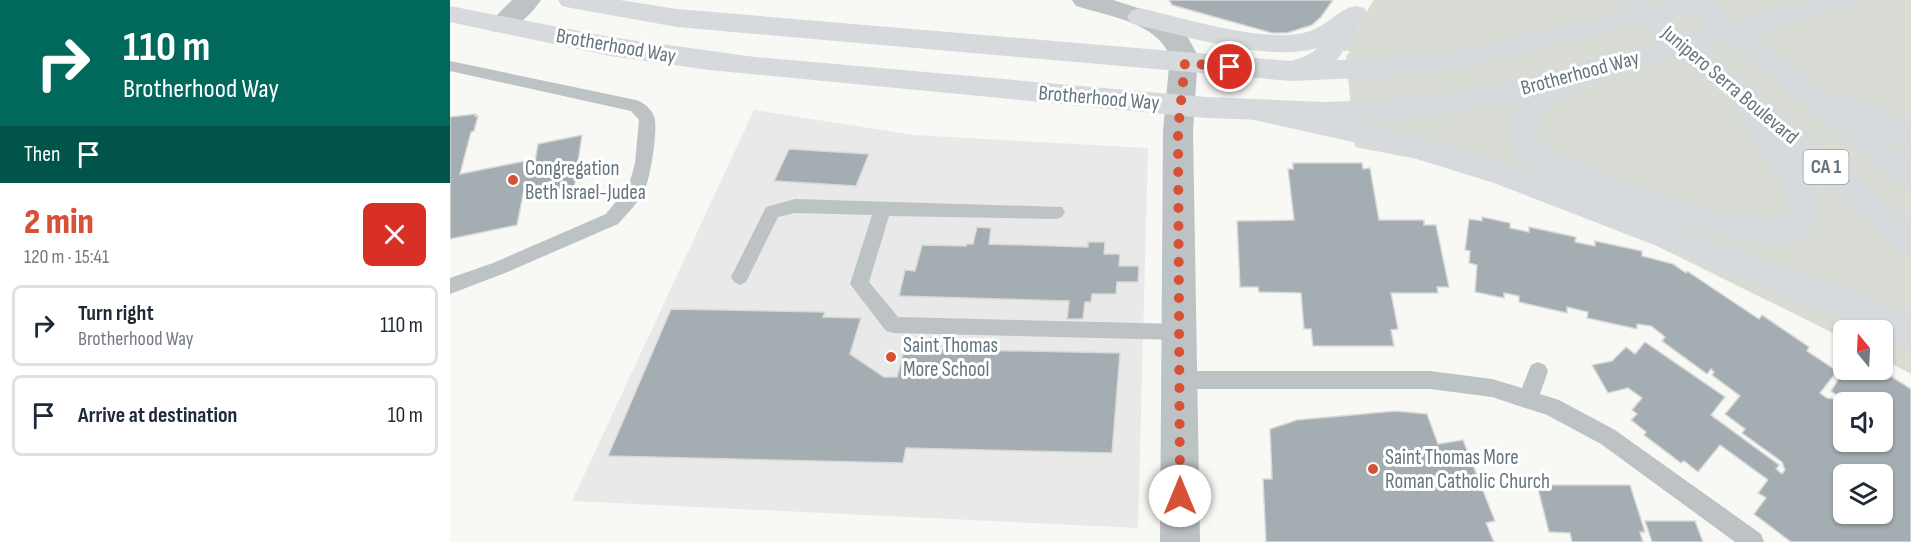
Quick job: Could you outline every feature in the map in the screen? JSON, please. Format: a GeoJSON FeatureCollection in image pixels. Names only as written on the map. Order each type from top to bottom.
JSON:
{"type":"FeatureCollection","features":[{"type":"Feature","properties":{"kind":"main road","name":"Brotherhood Way"},"geometry":{"type":"LineString","coordinates":[[572,0],[677,18],[1291,71],[1366,69],[1468,58],[1703,0]]}},
{"type":"Feature","properties":{"kind":"main road","name":"Junipero Serra Boulevard"},"geometry":{"type":"LineString","coordinates":[[1629,0],[1739,92],[1911,243]]}},
{"type":"Feature","properties":{"kind":"main road","name":"Junipero Serra Boulevard"},"geometry":{"type":"LineString","coordinates":[[1694,0],[1911,177]]}},
{"type":"Feature","properties":{"kind":"main road","name":"Brotherhood Way"},"geometry":{"type":"LineString","coordinates":[[450,14],[618,48],[708,61],[1260,112],[1335,114],[1442,105],[1507,92],[1846,0]]}},
{"type":"Feature","properties":{"kind":"main road"},"geometry":{"type":"LineString","coordinates":[[1140,17],[1257,43],[1278,45],[1320,38],[1339,28],[1359,7]]}},
{"type":"Feature","properties":{"kind":"main road"},"geometry":{"type":"LineString","coordinates":[[1291,71],[1314,64],[1326,57],[1359,7]]}},
{"type":"Feature","properties":{"kind":"main road"},"geometry":{"type":"LineString","coordinates":[[1604,67],[1550,94],[1538,102],[1524,117],[1521,132],[1531,150],[1540,158],[1595,183],[1716,222],[1768,233],[1794,228],[1802,222],[1807,213],[1807,202],[1803,191],[1739,92]]}},
{"type":"Feature","properties":{"kind":"main road"},"geometry":{"type":"LineString","coordinates":[[1790,76],[1911,137]]}},
{"type":"Feature","properties":{"kind":"main road"},"geometry":{"type":"LineString","coordinates":[[1260,112],[1389,140],[1485,168],[1815,292],[1911,334]]}},
{"type":"Feature","properties":{"kind":"street"},"geometry":{"type":"LineString","coordinates":[[500,25],[528,0]]}},
{"type":"Feature","properties":{"kind":"street"},"geometry":{"type":"LineString","coordinates":[[1085,0],[1157,23],[1173,35],[1183,50],[1185,63],[1178,131],[1180,542]]}},
{"type":"Feature","properties":{"kind":"lane"},"geometry":{"type":"LineString","coordinates":[[450,66],[636,106],[644,112],[647,120],[640,184],[626,207],[612,219],[573,238],[450,286]]}},
{"type":"Feature","properties":{"kind":"lane"},"geometry":{"type":"LineString","coordinates":[[740,277],[772,212],[795,206],[1056,212]]}},
{"type":"Feature","properties":{"kind":"lane"},"geometry":{"type":"LineString","coordinates":[[884,209],[859,284],[893,325],[1180,332]]}},
{"type":"Feature","properties":{"kind":"lane"},"geometry":{"type":"LineString","coordinates":[[1528,400],[1538,370]]}},
{"type":"Feature","properties":{"kind":"lane"},"geometry":{"type":"LineString","coordinates":[[1180,380],[1430,380],[1492,388],[1552,407],[1608,437],[1753,542]]}},
{"type":"Feature","properties":{"kind":"shaded area"},"geometry":{"type":"Polygon","coordinates":[[[1374,0],[1911,0],[1911,374],[1893,364],[1893,320],[1833,320],[1833,333],[1657,246],[1482,178],[1417,159],[1355,147],[1346,57],[1350,51],[1342,51],[1374,0]]]}},
{"type":"Feature","properties":{"kind":"shaded area","name":"Saint Thomas More School"},"geometry":{"type":"Polygon","coordinates":[[[754,110],[914,135],[1148,148],[1138,528],[572,501],[754,110]]]}},
{"type":"Feature","properties":{"kind":"building"},"geometry":{"type":"Polygon","coordinates":[[[1169,0],[1333,0],[1312,25],[1287,33],[1272,33],[1172,5],[1169,0]]]}},
{"type":"Feature","properties":{"kind":"building","name":"Congregation Beth Israel-Judea"},"geometry":{"type":"Polygon","coordinates":[[[476,114],[475,116],[478,116],[474,131],[471,132],[460,174],[530,160],[529,164],[535,162],[538,144],[582,135],[574,189],[543,195],[545,186],[524,190],[517,225],[450,239],[450,117],[476,114]]]}},
{"type":"Feature","properties":{"kind":"building"},"geometry":{"type":"Polygon","coordinates":[[[789,149],[869,154],[856,186],[774,181],[789,149]]]}},
{"type":"Feature","properties":{"kind":"building"},"geometry":{"type":"Polygon","coordinates":[[[1293,163],[1362,163],[1363,169],[1370,168],[1379,220],[1424,220],[1424,225],[1436,225],[1449,287],[1437,287],[1438,293],[1391,293],[1398,329],[1391,330],[1394,346],[1313,346],[1311,329],[1304,329],[1301,293],[1259,292],[1258,287],[1240,287],[1237,221],[1294,220],[1288,169],[1293,169],[1293,163]]]}},
{"type":"Feature","properties":{"kind":"building"},"geometry":{"type":"Polygon","coordinates":[[[1482,217],[1510,223],[1510,228],[1529,232],[1529,227],[1576,237],[1575,242],[1595,246],[1595,241],[1642,251],[1642,256],[1673,264],[1686,273],[1687,271],[1759,319],[1762,315],[1809,347],[1807,351],[1833,368],[1833,376],[1820,393],[1827,398],[1833,399],[1833,452],[1893,452],[1893,392],[1833,392],[1831,391],[1838,380],[1893,380],[1893,378],[1911,389],[1911,542],[1791,542],[1754,514],[1766,498],[1758,493],[1768,480],[1720,445],[1698,472],[1684,461],[1681,463],[1644,435],[1646,432],[1631,420],[1637,414],[1632,410],[1642,398],[1628,388],[1608,393],[1592,365],[1612,361],[1626,347],[1635,354],[1645,342],[1725,397],[1711,415],[1779,465],[1776,469],[1782,474],[1785,470],[1782,462],[1742,433],[1745,429],[1725,414],[1740,396],[1712,375],[1714,372],[1711,369],[1707,374],[1662,341],[1665,337],[1651,326],[1637,324],[1637,329],[1587,318],[1588,312],[1567,307],[1567,313],[1519,302],[1519,296],[1504,293],[1504,298],[1475,292],[1477,265],[1469,263],[1470,251],[1465,250],[1469,219],[1482,221],[1482,217]]]}},
{"type":"Feature","properties":{"kind":"building"},"geometry":{"type":"Polygon","coordinates":[[[977,227],[991,228],[989,244],[1088,247],[1088,242],[1105,242],[1104,254],[1120,254],[1119,266],[1139,266],[1138,282],[1117,282],[1116,294],[1092,294],[1091,302],[1085,302],[1083,319],[1067,319],[1069,301],[899,296],[905,270],[915,271],[922,245],[966,246],[966,244],[973,244],[977,227]]]}},
{"type":"Feature","properties":{"kind":"building"},"geometry":{"type":"Polygon","coordinates":[[[671,309],[825,312],[823,317],[861,318],[850,354],[884,377],[897,377],[903,354],[925,354],[926,349],[1120,353],[1112,453],[906,448],[903,463],[608,456],[671,309]]]}},
{"type":"Feature","properties":{"kind":"building","name":"Saint Thomas More Roman Catholic Church"},"geometry":{"type":"Polygon","coordinates":[[[1396,411],[1427,414],[1438,444],[1463,440],[1495,521],[1486,523],[1494,542],[1266,542],[1263,479],[1272,479],[1270,429],[1297,420],[1396,411]]]}},
{"type":"Feature","properties":{"kind":"building"},"geometry":{"type":"Polygon","coordinates":[[[1537,485],[1630,485],[1645,532],[1640,532],[1643,542],[1572,542],[1570,533],[1549,532],[1537,485]]]}},
{"type":"Feature","properties":{"kind":"building"},"geometry":{"type":"Polygon","coordinates":[[[1645,521],[1695,521],[1703,542],[1652,542],[1645,521]]]}},
{"type":"Feature","properties":{"kind":"place","name":"Congregation Beth Israel-Judea"},"geometry":{"type":"Point","coordinates":[513,180]}},
{"type":"Feature","properties":{"kind":"place","name":"Saint Thomas More School"},"geometry":{"type":"Point","coordinates":[891,357]}},
{"type":"Feature","properties":{"kind":"place","name":"Saint Thomas More Roman Catholic Church"},"geometry":{"type":"Point","coordinates":[1373,469]}},
{"type":"Feature","properties":{"kind":"route"},"geometry":{"type":"LineString","coordinates":[[1180,496],[1178,131],[1185,63],[1230,67]]}}]}
